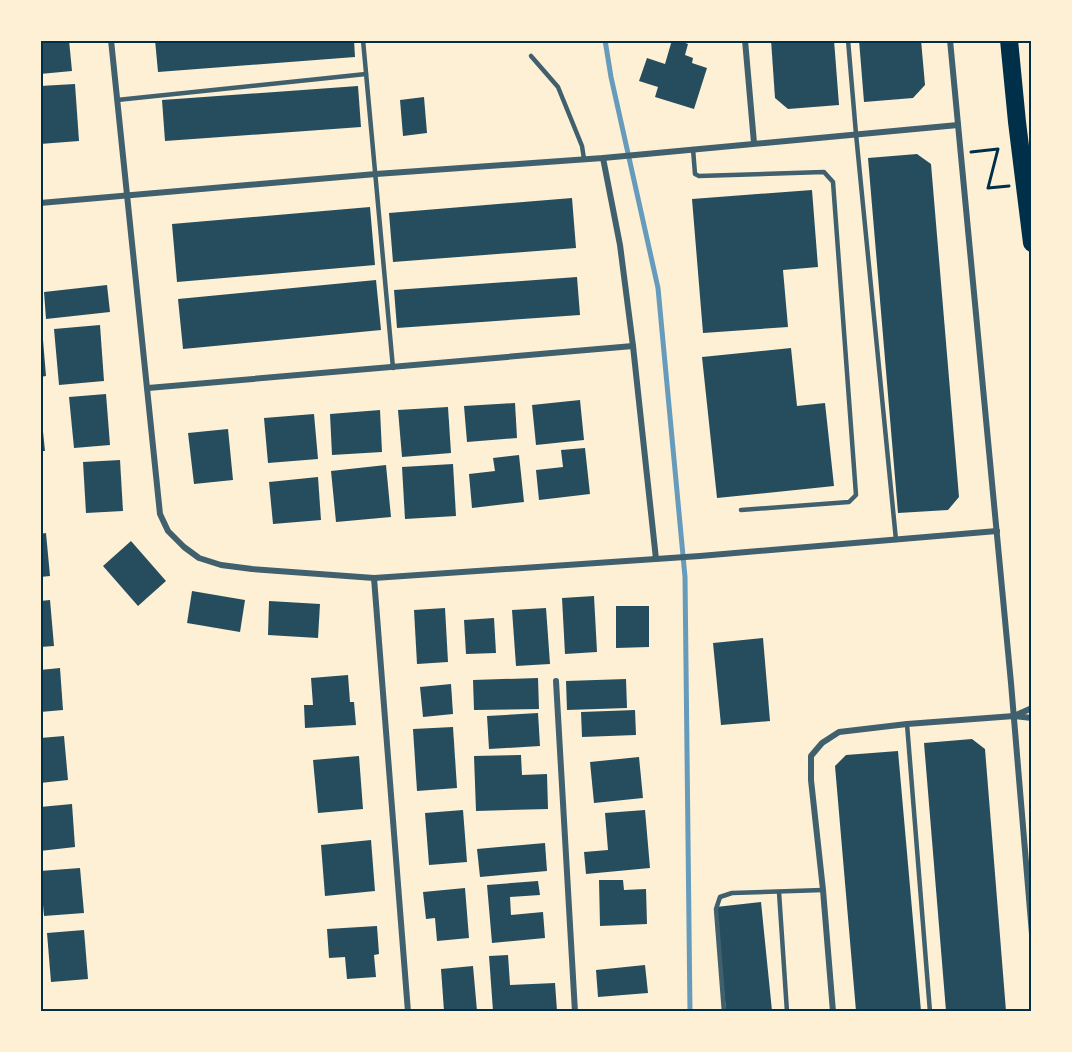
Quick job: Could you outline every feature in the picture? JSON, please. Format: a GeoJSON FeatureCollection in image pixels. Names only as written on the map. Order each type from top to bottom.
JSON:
{"type":"FeatureCollection","features":[{"type":"Feature","properties":{"kind":"highway"},"geometry":{"type":"LineString","coordinates":[[1009,40],[1032,243]]}},
{"type":"Feature","properties":{"kind":"street"},"geometry":{"type":"LineString","coordinates":[[111,40],[160,514],[168,531],[199,558],[221,565],[252,569],[374,578],[700,556],[997,531]]}},
{"type":"Feature","properties":{"kind":"street"},"geometry":{"type":"LineString","coordinates":[[745,40],[754,143]]}},
{"type":"Feature","properties":{"kind":"street"},"geometry":{"type":"LineString","coordinates":[[950,40],[1014,716],[1032,934]]}},
{"type":"Feature","properties":{"kind":"street"},"geometry":{"type":"LineString","coordinates":[[40,203],[376,174],[584,159],[958,125]]}},
{"type":"Feature","properties":{"kind":"street"},"geometry":{"type":"LineString","coordinates":[[605,157],[620,245],[633,346],[656,559]]}},
{"type":"Feature","properties":{"kind":"street"},"geometry":{"type":"LineString","coordinates":[[148,388],[633,346]]}},
{"type":"Feature","properties":{"kind":"street"},"geometry":{"type":"LineString","coordinates":[[374,578],[408,1011]]}},
{"type":"Feature","properties":{"kind":"street"},"geometry":{"type":"LineString","coordinates":[[556,681],[575,1011]]}},
{"type":"Feature","properties":{"kind":"street"},"geometry":{"type":"LineString","coordinates":[[1014,716],[1032,708]]}},
{"type":"Feature","properties":{"kind":"street"},"geometry":{"type":"LineString","coordinates":[[833,1011],[811,780],[811,756],[822,742],[839,732],[1014,716],[1032,718]]}},
{"type":"Feature","properties":{"kind":"lane"},"geometry":{"type":"LineString","coordinates":[[363,40],[393,368]]}},
{"type":"Feature","properties":{"kind":"lane"},"geometry":{"type":"LineString","coordinates":[[848,40],[896,540]]}},
{"type":"Feature","properties":{"kind":"lane"},"geometry":{"type":"LineString","coordinates":[[531,56],[558,87],[582,147],[584,159]]}},
{"type":"Feature","properties":{"kind":"lane"},"geometry":{"type":"LineString","coordinates":[[117,100],[366,74]]}},
{"type":"Feature","properties":{"kind":"lane"},"geometry":{"type":"LineString","coordinates":[[693,149],[695,174],[699,176],[824,172],[833,182],[856,495],[849,502],[741,510]]}},
{"type":"Feature","properties":{"kind":"lane"},"geometry":{"type":"LineString","coordinates":[[907,724],[930,1011]]}},
{"type":"Feature","properties":{"kind":"lane"},"geometry":{"type":"LineString","coordinates":[[723,1011],[716,909],[720,897],[732,893],[823,890]]}},
{"type":"Feature","properties":{"kind":"lane"},"geometry":{"type":"LineString","coordinates":[[779,892],[787,1011]]}},
{"type":"Feature","properties":{"kind":"path"},"geometry":{"type":"LineString","coordinates":[[961,153],[998,148],[988,188]]}},
{"type":"Feature","properties":{"kind":"building"},"geometry":{"type":"Polygon","coordinates":[[[40,40],[69,40],[72,71],[40,74],[40,40]]]}},
{"type":"Feature","properties":{"kind":"building"},"geometry":{"type":"Polygon","coordinates":[[[155,40],[354,40],[355,57],[158,72],[155,40]]]}},
{"type":"Feature","properties":{"kind":"building"},"geometry":{"type":"Polygon","coordinates":[[[672,40],[688,44],[685,55],[693,58],[692,63],[707,68],[694,109],[655,97],[658,87],[639,81],[647,58],[665,64],[672,40]]]}},
{"type":"Feature","properties":{"kind":"building"},"geometry":{"type":"Polygon","coordinates":[[[771,40],[834,40],[839,105],[788,109],[775,98],[771,40]]]}},
{"type":"Feature","properties":{"kind":"building"},"geometry":{"type":"Polygon","coordinates":[[[859,40],[921,40],[925,85],[913,98],[864,102],[859,40]]]}},
{"type":"Feature","properties":{"kind":"building"},"geometry":{"type":"Polygon","coordinates":[[[75,84],[79,141],[40,144],[40,86],[75,84]]]}},
{"type":"Feature","properties":{"kind":"building"},"geometry":{"type":"Polygon","coordinates":[[[358,86],[361,127],[165,141],[162,100],[358,86]]]}},
{"type":"Feature","properties":{"kind":"building"},"geometry":{"type":"Polygon","coordinates":[[[424,97],[427,133],[403,136],[400,100],[424,97]]]}},
{"type":"Feature","properties":{"kind":"building"},"geometry":{"type":"Polygon","coordinates":[[[917,154],[931,164],[959,497],[948,510],[898,513],[868,158],[917,154]]]}},
{"type":"Feature","properties":{"kind":"building"},"geometry":{"type":"Polygon","coordinates":[[[812,190],[818,267],[783,270],[788,327],[703,333],[692,199],[812,190]]]}},
{"type":"Feature","properties":{"kind":"building"},"geometry":{"type":"Polygon","coordinates":[[[572,198],[576,248],[393,262],[389,213],[572,198]]]}},
{"type":"Feature","properties":{"kind":"building"},"geometry":{"type":"Polygon","coordinates":[[[370,207],[375,265],[177,282],[172,224],[370,207]]]}},
{"type":"Feature","properties":{"kind":"building"},"geometry":{"type":"Polygon","coordinates":[[[577,277],[580,315],[397,328],[394,290],[577,277]]]}},
{"type":"Feature","properties":{"kind":"building"},"geometry":{"type":"Polygon","coordinates":[[[376,280],[381,330],[183,349],[178,299],[376,280]]]}},
{"type":"Feature","properties":{"kind":"building"},"geometry":{"type":"Polygon","coordinates":[[[107,285],[110,312],[46,319],[44,292],[107,285]]]}},
{"type":"Feature","properties":{"kind":"building"},"geometry":{"type":"Polygon","coordinates":[[[100,325],[104,381],[59,385],[54,329],[100,325]]]}},
{"type":"Feature","properties":{"kind":"building"},"geometry":{"type":"Polygon","coordinates":[[[40,328],[42,328],[46,376],[40,377],[40,328]]]}},
{"type":"Feature","properties":{"kind":"building"},"geometry":{"type":"Polygon","coordinates":[[[791,348],[797,406],[825,403],[834,486],[717,498],[702,357],[791,348]]]}},
{"type":"Feature","properties":{"kind":"building"},"geometry":{"type":"Polygon","coordinates":[[[106,394],[110,445],[74,448],[69,397],[106,394]]]}},
{"type":"Feature","properties":{"kind":"building"},"geometry":{"type":"Polygon","coordinates":[[[580,400],[584,440],[536,445],[532,405],[580,400]]]}},
{"type":"Feature","properties":{"kind":"building"},"geometry":{"type":"Polygon","coordinates":[[[515,403],[517,438],[467,442],[464,406],[515,403]]]}},
{"type":"Feature","properties":{"kind":"building"},"geometry":{"type":"Polygon","coordinates":[[[448,407],[451,453],[402,457],[398,410],[448,407]]]}},
{"type":"Feature","properties":{"kind":"building"},"geometry":{"type":"Polygon","coordinates":[[[380,410],[382,452],[332,455],[330,414],[380,410]]]}},
{"type":"Feature","properties":{"kind":"building"},"geometry":{"type":"Polygon","coordinates":[[[314,414],[318,459],[268,463],[264,418],[314,414]]]}},
{"type":"Feature","properties":{"kind":"building"},"geometry":{"type":"Polygon","coordinates":[[[40,422],[42,422],[45,451],[40,451],[40,422]]]}},
{"type":"Feature","properties":{"kind":"building"},"geometry":{"type":"Polygon","coordinates":[[[228,429],[233,480],[194,484],[188,433],[228,429]]]}},
{"type":"Feature","properties":{"kind":"building"},"geometry":{"type":"Polygon","coordinates":[[[585,448],[590,494],[539,500],[536,470],[563,467],[561,450],[585,448]]]}},
{"type":"Feature","properties":{"kind":"building"},"geometry":{"type":"Polygon","coordinates":[[[519,455],[524,502],[472,508],[469,474],[495,471],[493,458],[519,455]]]}},
{"type":"Feature","properties":{"kind":"building"},"geometry":{"type":"Polygon","coordinates":[[[120,460],[123,511],[86,513],[83,462],[120,460]]]}},
{"type":"Feature","properties":{"kind":"building"},"geometry":{"type":"Polygon","coordinates":[[[453,464],[456,516],[405,519],[402,467],[453,464]]]}},
{"type":"Feature","properties":{"kind":"building"},"geometry":{"type":"Polygon","coordinates":[[[386,465],[391,517],[336,522],[331,471],[386,465]]]}},
{"type":"Feature","properties":{"kind":"building"},"geometry":{"type":"Polygon","coordinates":[[[318,477],[321,520],[273,524],[269,482],[318,477]]]}},
{"type":"Feature","properties":{"kind":"building"},"geometry":{"type":"Polygon","coordinates":[[[46,533],[50,576],[40,577],[40,534],[46,533]]]}},
{"type":"Feature","properties":{"kind":"building"},"geometry":{"type":"Polygon","coordinates":[[[131,541],[166,581],[138,606],[103,566],[131,541]]]}},
{"type":"Feature","properties":{"kind":"building"},"geometry":{"type":"Polygon","coordinates":[[[192,591],[245,600],[240,632],[187,623],[192,591]]]}},
{"type":"Feature","properties":{"kind":"building"},"geometry":{"type":"Polygon","coordinates":[[[594,596],[597,652],[565,654],[562,598],[594,596]]]}},
{"type":"Feature","properties":{"kind":"building"},"geometry":{"type":"Polygon","coordinates":[[[50,600],[54,646],[40,647],[40,601],[50,600]]]}},
{"type":"Feature","properties":{"kind":"building"},"geometry":{"type":"Polygon","coordinates":[[[269,601],[320,604],[318,638],[268,635],[269,601]]]}},
{"type":"Feature","properties":{"kind":"building"},"geometry":{"type":"Polygon","coordinates":[[[616,606],[649,606],[649,647],[616,648],[616,606]]]}},
{"type":"Feature","properties":{"kind":"building"},"geometry":{"type":"Polygon","coordinates":[[[445,608],[448,662],[417,664],[414,610],[445,608]]]}},
{"type":"Feature","properties":{"kind":"building"},"geometry":{"type":"Polygon","coordinates":[[[546,608],[550,664],[516,666],[512,610],[546,608]]]}},
{"type":"Feature","properties":{"kind":"building"},"geometry":{"type":"Polygon","coordinates":[[[494,618],[496,653],[466,654],[464,620],[494,618]]]}},
{"type":"Feature","properties":{"kind":"building"},"geometry":{"type":"Polygon","coordinates":[[[763,638],[770,721],[721,725],[713,643],[763,638]]]}},
{"type":"Feature","properties":{"kind":"building"},"geometry":{"type":"Polygon","coordinates":[[[60,668],[63,710],[40,712],[40,670],[60,668]]]}},
{"type":"Feature","properties":{"kind":"building"},"geometry":{"type":"Polygon","coordinates":[[[348,675],[350,702],[354,702],[356,725],[305,728],[304,705],[313,705],[311,678],[348,675]]]}},
{"type":"Feature","properties":{"kind":"building"},"geometry":{"type":"Polygon","coordinates":[[[538,678],[539,709],[474,710],[473,680],[538,678]]]}},
{"type":"Feature","properties":{"kind":"building"},"geometry":{"type":"Polygon","coordinates":[[[626,679],[627,708],[567,710],[566,681],[626,679]]]}},
{"type":"Feature","properties":{"kind":"building"},"geometry":{"type":"Polygon","coordinates":[[[451,684],[453,714],[423,717],[420,687],[451,684]]]}},
{"type":"Feature","properties":{"kind":"building"},"geometry":{"type":"Polygon","coordinates":[[[635,710],[636,735],[582,737],[581,712],[635,710]]]}},
{"type":"Feature","properties":{"kind":"building"},"geometry":{"type":"Polygon","coordinates":[[[538,713],[540,746],[489,749],[487,716],[538,713]]]}},
{"type":"Feature","properties":{"kind":"building"},"geometry":{"type":"Polygon","coordinates":[[[453,727],[457,788],[417,791],[413,729],[453,727]]]}},
{"type":"Feature","properties":{"kind":"building"},"geometry":{"type":"Polygon","coordinates":[[[64,736],[68,780],[40,783],[40,738],[64,736]]]}},
{"type":"Feature","properties":{"kind":"building"},"geometry":{"type":"Polygon","coordinates":[[[972,739],[985,749],[1006,1011],[946,1011],[924,743],[972,739]]]}},
{"type":"Feature","properties":{"kind":"building"},"geometry":{"type":"Polygon","coordinates":[[[898,751],[921,1011],[856,1011],[835,766],[846,755],[898,751]]]}},
{"type":"Feature","properties":{"kind":"building"},"geometry":{"type":"Polygon","coordinates":[[[521,755],[522,775],[547,774],[548,809],[476,811],[474,756],[521,755]]]}},
{"type":"Feature","properties":{"kind":"building"},"geometry":{"type":"Polygon","coordinates":[[[359,756],[363,809],[318,813],[313,760],[359,756]]]}},
{"type":"Feature","properties":{"kind":"building"},"geometry":{"type":"Polygon","coordinates":[[[639,757],[643,798],[594,803],[590,762],[639,757]]]}},
{"type":"Feature","properties":{"kind":"building"},"geometry":{"type":"Polygon","coordinates":[[[72,804],[75,847],[40,851],[40,807],[72,804]]]}},
{"type":"Feature","properties":{"kind":"building"},"geometry":{"type":"Polygon","coordinates":[[[463,810],[467,862],[429,865],[425,813],[463,810]]]}},
{"type":"Feature","properties":{"kind":"building"},"geometry":{"type":"Polygon","coordinates":[[[645,810],[650,868],[586,874],[584,852],[608,850],[605,813],[645,810]]]}},
{"type":"Feature","properties":{"kind":"building"},"geometry":{"type":"Polygon","coordinates":[[[371,840],[375,891],[325,896],[321,845],[371,840]]]}},
{"type":"Feature","properties":{"kind":"building"},"geometry":{"type":"Polygon","coordinates":[[[545,843],[547,871],[480,877],[477,849],[545,843]]]}},
{"type":"Feature","properties":{"kind":"building"},"geometry":{"type":"Polygon","coordinates":[[[80,868],[84,913],[44,916],[40,871],[80,868]]]}},
{"type":"Feature","properties":{"kind":"building"},"geometry":{"type":"Polygon","coordinates":[[[599,880],[623,880],[624,890],[646,889],[647,924],[600,926],[599,880]]]}},
{"type":"Feature","properties":{"kind":"building"},"geometry":{"type":"Polygon","coordinates":[[[538,881],[540,895],[510,897],[511,915],[543,912],[545,938],[492,943],[487,885],[538,881]]]}},
{"type":"Feature","properties":{"kind":"building"},"geometry":{"type":"Polygon","coordinates":[[[465,888],[469,938],[437,941],[435,918],[426,919],[423,892],[465,888]]]}},
{"type":"Feature","properties":{"kind":"building"},"geometry":{"type":"Polygon","coordinates":[[[761,902],[772,1011],[726,1011],[716,907],[761,902]]]}},
{"type":"Feature","properties":{"kind":"building"},"geometry":{"type":"Polygon","coordinates":[[[377,926],[379,954],[374,955],[376,977],[347,979],[345,957],[329,958],[327,929],[377,926]]]}},
{"type":"Feature","properties":{"kind":"building"},"geometry":{"type":"Polygon","coordinates":[[[84,930],[88,979],[51,982],[47,933],[84,930]]]}},
{"type":"Feature","properties":{"kind":"building"},"geometry":{"type":"Polygon","coordinates":[[[508,955],[510,985],[555,983],[557,1011],[493,1011],[489,956],[508,955]]]}},
{"type":"Feature","properties":{"kind":"building"},"geometry":{"type":"Polygon","coordinates":[[[645,965],[648,993],[598,997],[596,970],[645,965]]]}},
{"type":"Feature","properties":{"kind":"building"},"geometry":{"type":"Polygon","coordinates":[[[473,966],[477,1011],[444,1011],[441,969],[473,966]]]}},
{"type":"Feature","properties":{"kind":"waterway"},"geometry":{"type":"LineString","coordinates":[[605,40],[611,77],[658,288],[685,577],[690,1012]]}}]}
